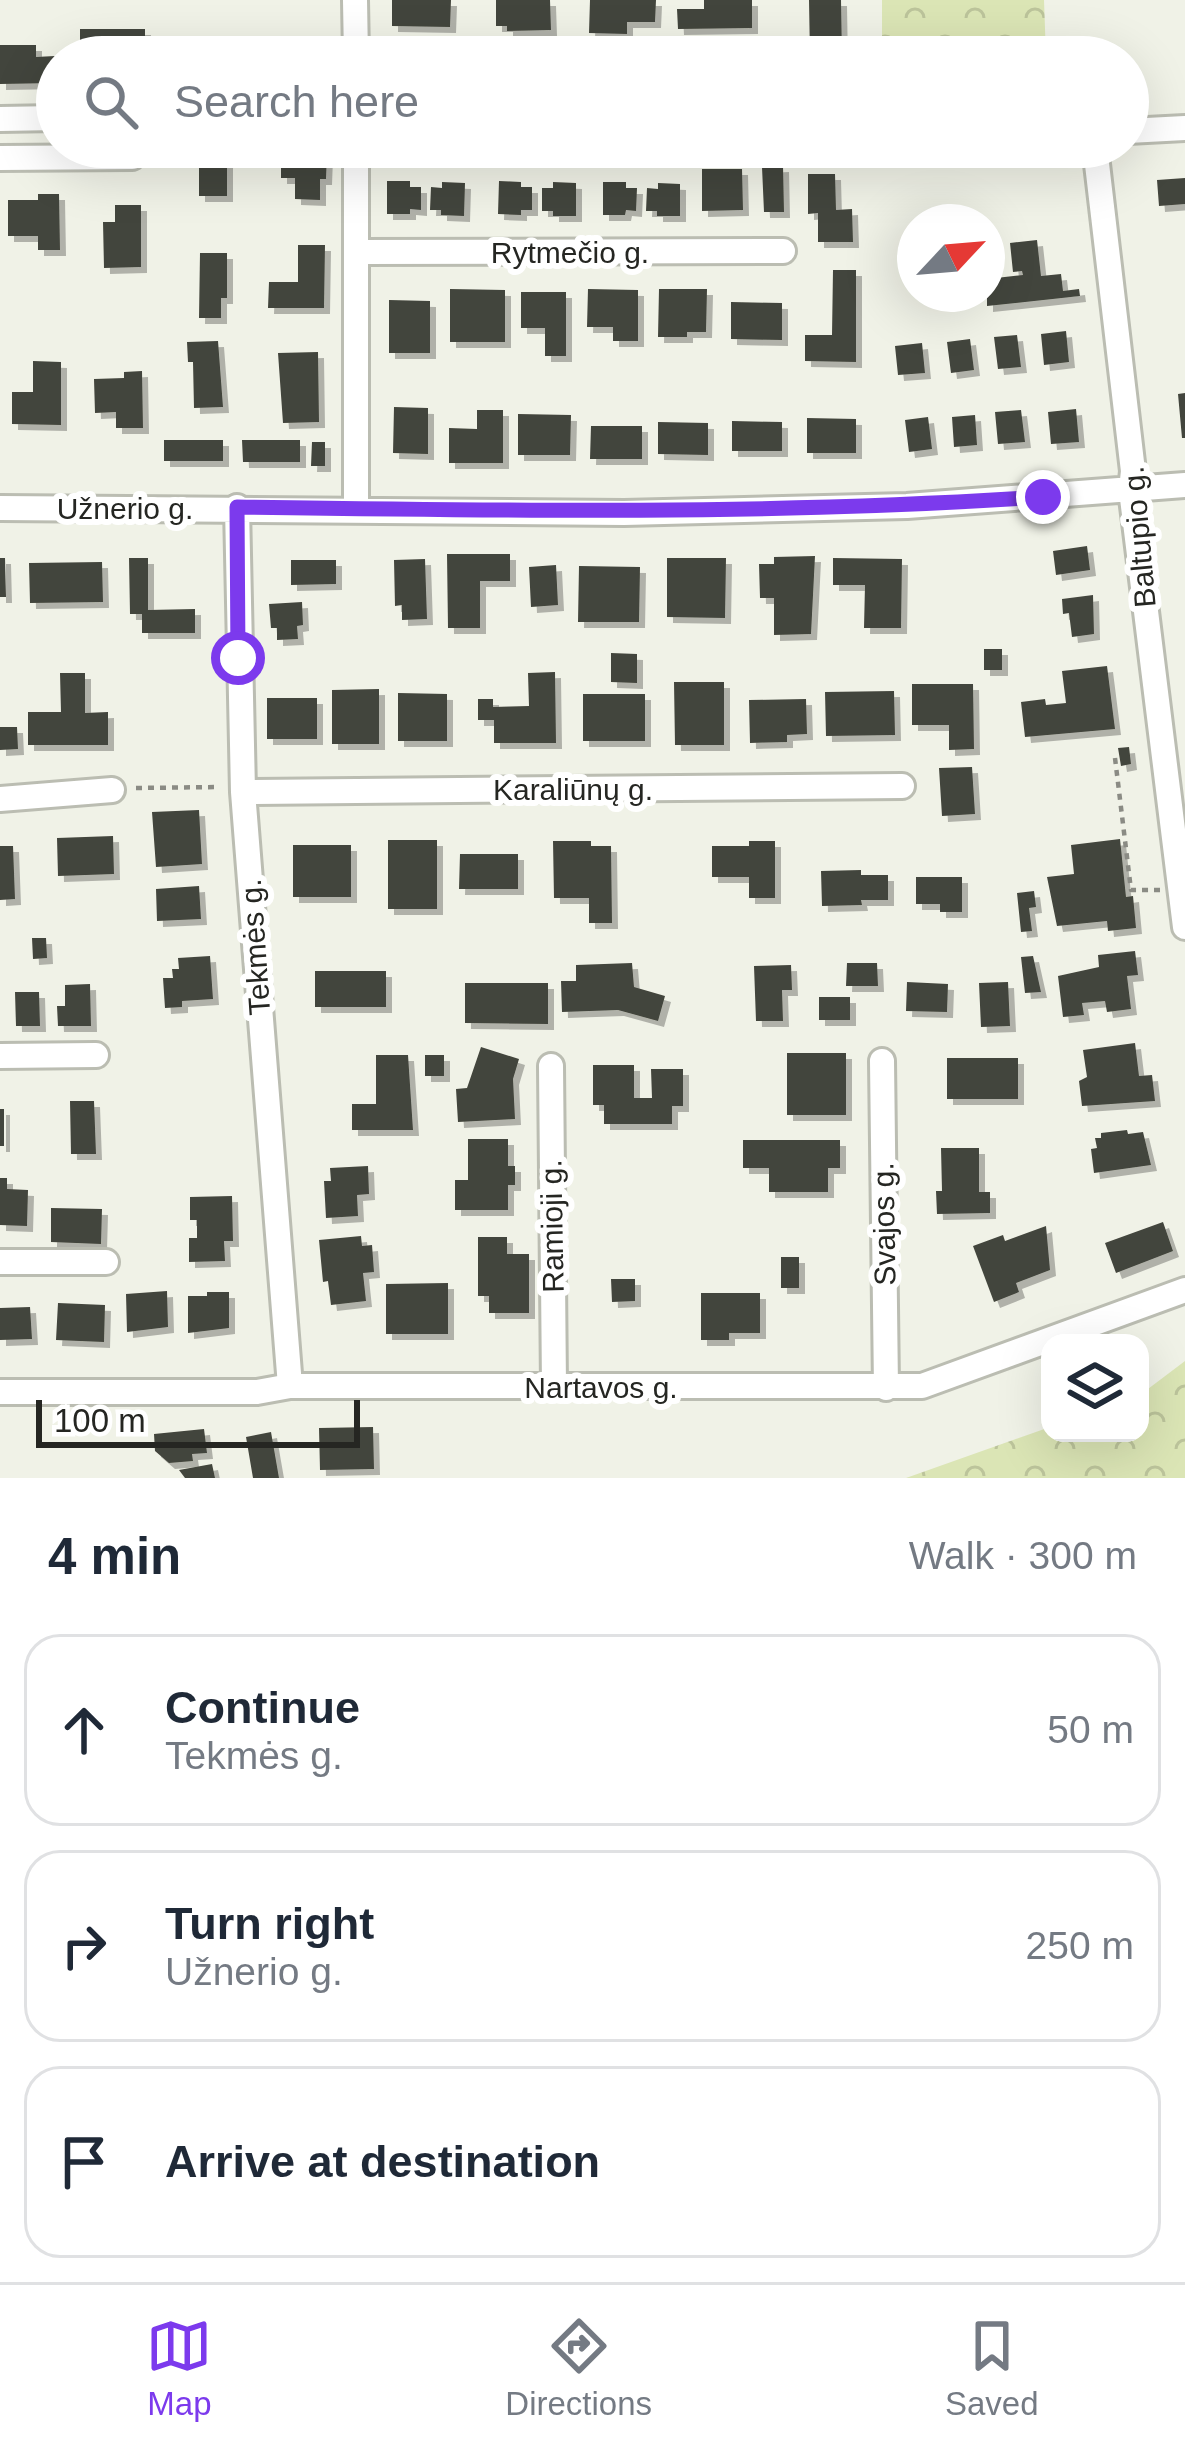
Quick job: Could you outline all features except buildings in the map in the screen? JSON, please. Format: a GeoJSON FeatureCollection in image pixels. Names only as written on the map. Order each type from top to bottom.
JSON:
{"type":"FeatureCollection","features":[{"type":"Feature","properties":{"kind":"street"},"geometry":{"type":"LineString","coordinates":[[355,0],[356,36]]}},
{"type":"Feature","properties":{"kind":"street"},"geometry":{"type":"LineString","coordinates":[[0,118],[36,118]]}},
{"type":"Feature","properties":{"kind":"street"},"geometry":{"type":"LineString","coordinates":[[1149,130],[1185,128]]}},
{"type":"Feature","properties":{"kind":"street"},"geometry":{"type":"LineString","coordinates":[[0,158],[36,158]]}},
{"type":"Feature","properties":{"kind":"street"},"geometry":{"type":"LineString","coordinates":[[356,168],[356,509]]}},
{"type":"Feature","properties":{"kind":"street","name":"Baltupio g."},"geometry":{"type":"LineString","coordinates":[[1097,168],[1133,470],[1130,490],[1185,927]]}},
{"type":"Feature","properties":{"kind":"street","name":"Rytmečio g."},"geometry":{"type":"LineString","coordinates":[[357,252],[783,251]]}},
{"type":"Feature","properties":{"kind":"street","name":"Užnerio g."},"geometry":{"type":"LineString","coordinates":[[0,508],[624,513],[907,506],[1185,485]]}},
{"type":"Feature","properties":{"kind":"street","name":"Tekmės g."},"geometry":{"type":"LineString","coordinates":[[237,507],[243,789],[290,1386]]}},
{"type":"Feature","properties":{"kind":"street","name":"Karaliūnų g."},"geometry":{"type":"LineString","coordinates":[[243,789],[902,786]]}},
{"type":"Feature","properties":{"kind":"street"},"geometry":{"type":"LineString","coordinates":[[0,799],[112,790]]}},
{"type":"Feature","properties":{"kind":"street"},"geometry":{"type":"LineString","coordinates":[[0,1056],[96,1055]]}},
{"type":"Feature","properties":{"kind":"street","name":"Svajos g."},"geometry":{"type":"LineString","coordinates":[[882,1061],[886,1388]]}},
{"type":"Feature","properties":{"kind":"street","name":"Ramioji g."},"geometry":{"type":"LineString","coordinates":[[551,1066],[554,1386]]}},
{"type":"Feature","properties":{"kind":"street"},"geometry":{"type":"LineString","coordinates":[[0,1262],[106,1262]]}},
{"type":"Feature","properties":{"kind":"street","name":"Nartavos g."},"geometry":{"type":"LineString","coordinates":[[0,1392],[257,1392],[290,1386],[922,1386],[1185,1290]]}},
{"type":"Feature","properties":{"kind":"path"},"geometry":{"type":"LineString","coordinates":[[1115,758],[1131,890],[1180,888]]}},
{"type":"Feature","properties":{"kind":"path"},"geometry":{"type":"LineString","coordinates":[[112,790],[243,789]]}},
{"type":"Feature","properties":{"kind":"green space"},"geometry":{"type":"Polygon","coordinates":[[[882,0],[1044,0],[1045,36],[882,36],[882,0]]]}},
{"type":"Feature","properties":{"kind":"green space"},"geometry":{"type":"Polygon","coordinates":[[[1185,1361],[1185,1478],[906,1478],[1041,1430],[1041,1442],[1149,1442],[1149,1388],[1185,1361]]]}},
{"type":"Feature","properties":{"kind":"route"},"geometry":{"type":"LineString","coordinates":[[238,658],[237,507],[624,513],[907,506],[1043,497]]}}]}
